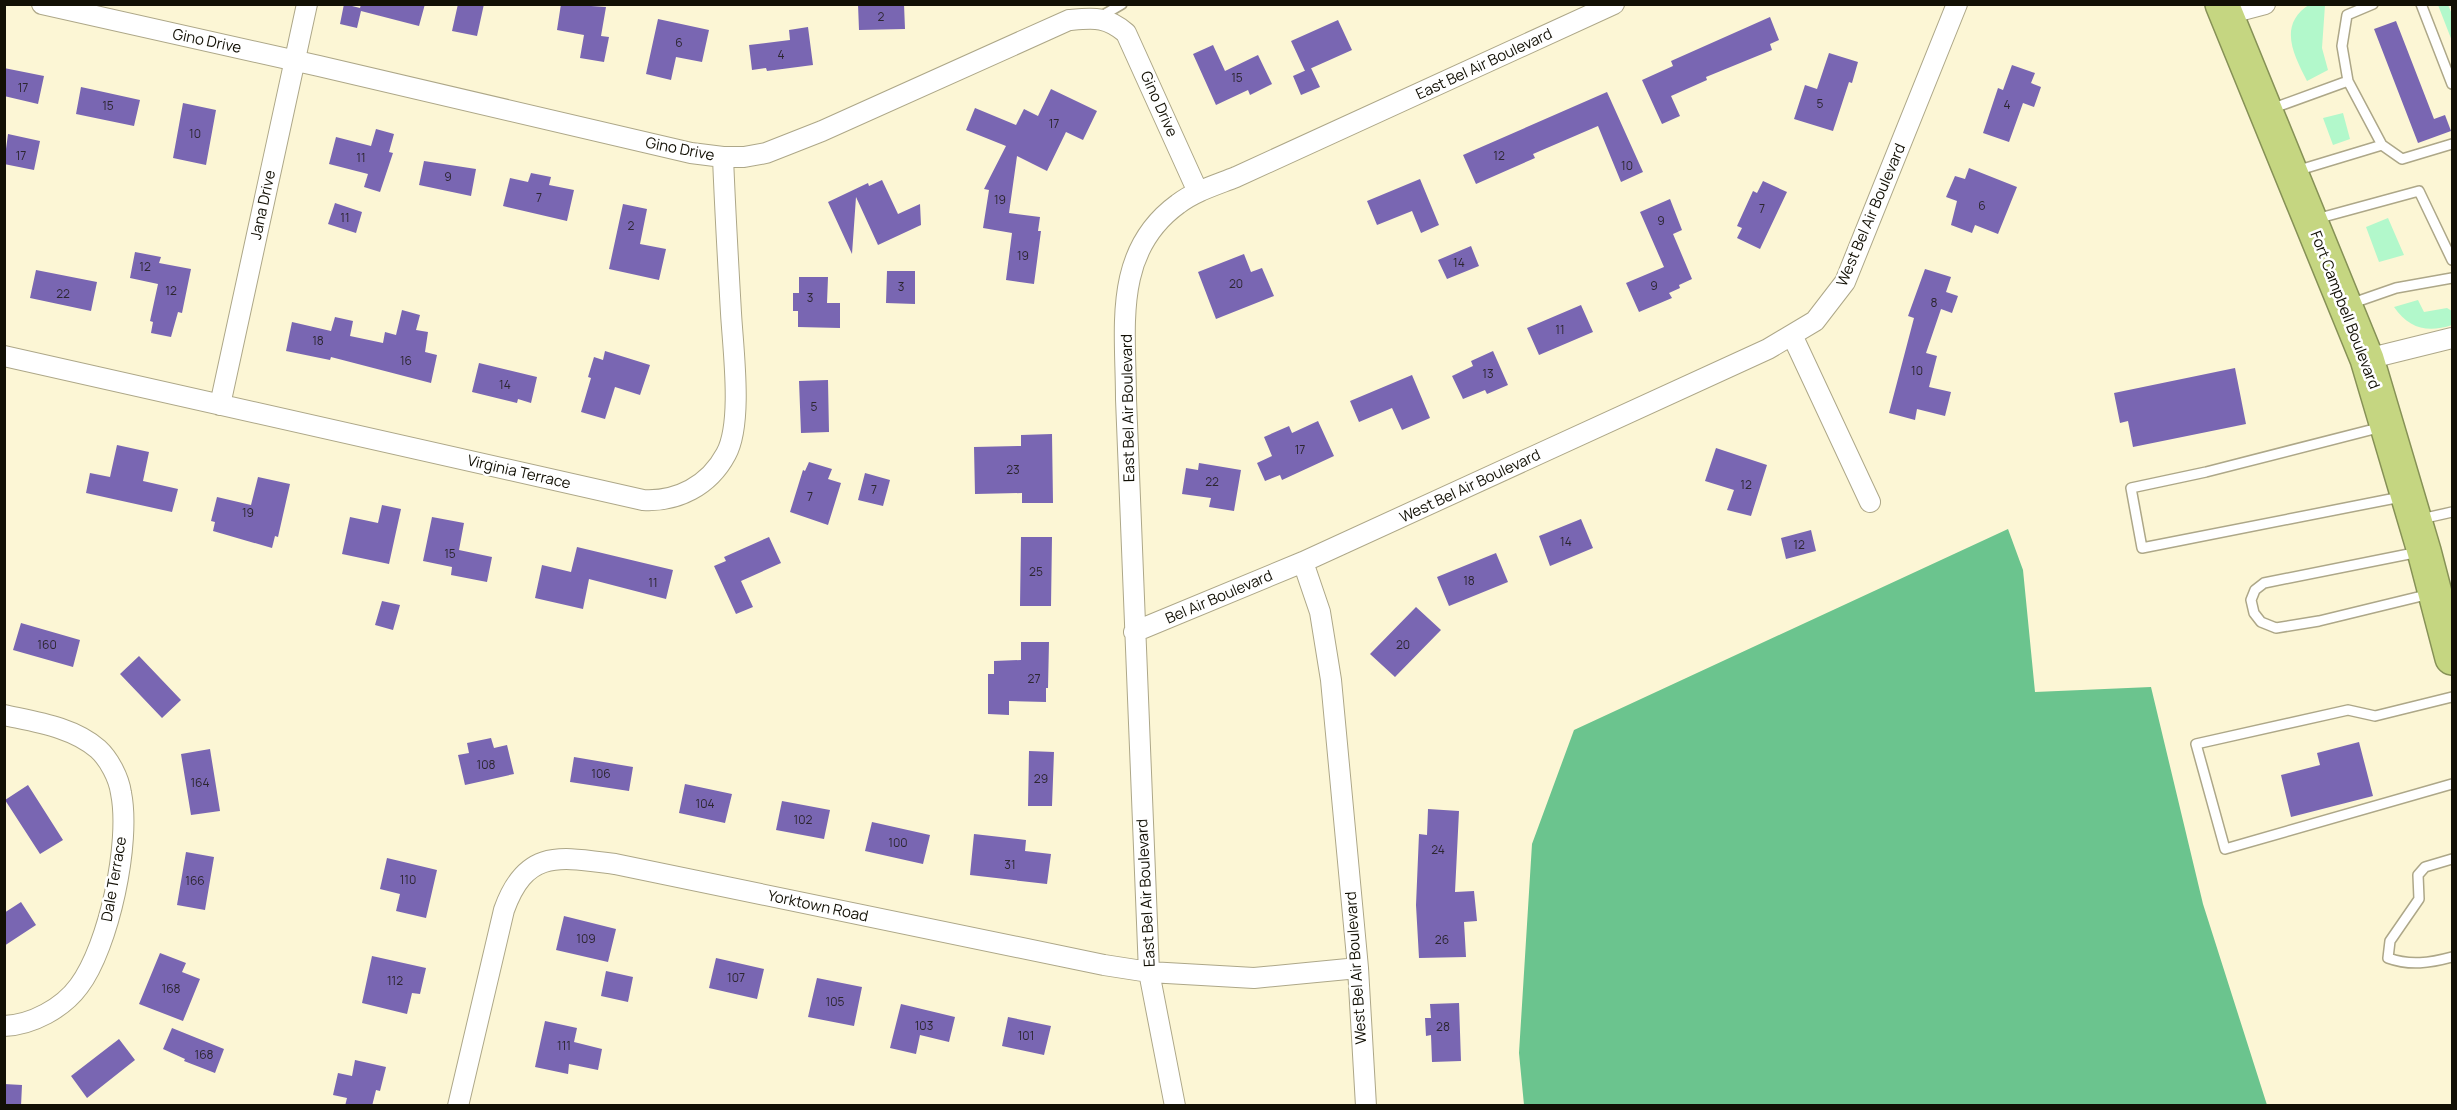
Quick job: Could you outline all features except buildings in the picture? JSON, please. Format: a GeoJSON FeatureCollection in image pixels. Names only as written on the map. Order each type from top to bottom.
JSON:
{"type":"FeatureCollection","features":[{"type":"Feature","properties":{"kind":"highway","name":"Fort Campbell Boulevard"},"geometry":{"type":"LineString","coordinates":[[2225,9],[2367,359],[2412,508],[2452,653]]}},
{"type":"Feature","properties":{"kind":"street","name":"Gino Drive"},"geometry":{"type":"LineString","coordinates":[[42,4],[295,60],[691,153],[723,157],[744,157],[766,153],[822,131],[1070,20],[1095,11],[1126,33],[1198,192]]}},
{"type":"Feature","properties":{"kind":"street","name":"Jana Drive"},"geometry":{"type":"LineString","coordinates":[[220,405],[307,4]]}},
{"type":"Feature","properties":{"kind":"street","name":"East Bel Air Boulevard"},"geometry":{"type":"LineString","coordinates":[[1175,1106],[1149,972],[1126,399],[1126,306],[1132,263],[1144,238],[1177,204],[1198,192],[1258,167],[1614,4]]}},
{"type":"Feature","properties":{"kind":"street","name":"West Bel Air Boulevard"},"geometry":{"type":"LineString","coordinates":[[1366,1106],[1358,968],[1331,680],[1320,612],[1303,562],[1757,354],[1815,321],[1845,282],[1958,4]]}},
{"type":"Feature","properties":{"kind":"street"},"geometry":{"type":"LineString","coordinates":[[2225,9],[2265,4]]}},
{"type":"Feature","properties":{"kind":"street","name":"Virginia Terrace"},"geometry":{"type":"LineString","coordinates":[[4,356],[643,500],[663,501],[678,497],[702,482],[715,468],[726,454],[732,438],[735,403],[734,360],[723,157]]}},
{"type":"Feature","properties":{"kind":"street"},"geometry":{"type":"LineString","coordinates":[[1792,335],[1870,502]]}},
{"type":"Feature","properties":{"kind":"street"},"geometry":{"type":"LineString","coordinates":[[2367,359],[2452,338]]}},
{"type":"Feature","properties":{"kind":"street","name":"Bel Air Boulevard"},"geometry":{"type":"LineString","coordinates":[[1134,632],[1303,562]]}},
{"type":"Feature","properties":{"kind":"street","name":"Dale Terrace"},"geometry":{"type":"LineString","coordinates":[[4,715],[64,730],[84,739],[99,750],[112,770],[121,792],[124,820],[122,850],[111,908],[92,968],[78,988],[51,1011],[35,1018],[4,1026]]}},
{"type":"Feature","properties":{"kind":"street","name":"Yorktown Road"},"geometry":{"type":"LineString","coordinates":[[458,1106],[510,892],[520,876],[534,866],[552,858],[573,858],[615,864],[1104,965],[1149,972],[1254,978],[1358,968]]}},
{"type":"Feature","properties":{"kind":"lane"},"geometry":{"type":"LineString","coordinates":[[1095,11],[1122,4]]}},
{"type":"Feature","properties":{"kind":"lane"},"geometry":{"type":"LineString","coordinates":[[2373,4],[2347,15],[2342,46],[2348,81],[2382,145],[2402,159],[2452,144]]}},
{"type":"Feature","properties":{"kind":"lane"},"geometry":{"type":"LineString","coordinates":[[2421,4],[2452,84]]}},
{"type":"Feature","properties":{"kind":"lane"},"geometry":{"type":"LineString","coordinates":[[2266,111],[2348,81]]}},
{"type":"Feature","properties":{"kind":"lane"},"geometry":{"type":"LineString","coordinates":[[2291,173],[2382,145]]}},
{"type":"Feature","properties":{"kind":"lane"},"geometry":{"type":"LineString","coordinates":[[2311,220],[2419,191],[2452,260]]}},
{"type":"Feature","properties":{"kind":"lane"},"geometry":{"type":"LineString","coordinates":[[2345,306],[2396,288],[2452,278]]}},
{"type":"Feature","properties":{"kind":"lane"},"geometry":{"type":"LineString","coordinates":[[2387,426],[2206,472],[2131,488],[2142,548],[2412,508],[2452,512]]}},
{"type":"Feature","properties":{"kind":"lane"},"geometry":{"type":"LineString","coordinates":[[2424,551],[2264,583],[2255,590],[2251,600],[2254,614],[2261,622],[2276,628],[2319,621],[2435,592]]}},
{"type":"Feature","properties":{"kind":"lane"},"geometry":{"type":"LineString","coordinates":[[2452,697],[2375,716],[2348,710],[2196,744],[2225,849],[2452,784]]}},
{"type":"Feature","properties":{"kind":"lane"},"geometry":{"type":"LineString","coordinates":[[2452,859],[2425,867],[2418,875],[2419,899],[2390,941],[2388,958],[2404,964],[2430,963],[2452,957]]}},
{"type":"Feature","properties":{"kind":"green space"},"geometry":{"type":"Polygon","coordinates":[[[2310,4],[2325,5],[2322,48],[2328,70],[2307,81],[2297,61],[2291,41],[2291,31],[2300,12],[2310,4]]]}},
{"type":"Feature","properties":{"kind":"green space"},"geometry":{"type":"Polygon","coordinates":[[[2438,5],[2448,5],[2452,14],[2452,41],[2438,5]]]}},
{"type":"Feature","properties":{"kind":"green space"},"geometry":{"type":"Polygon","coordinates":[[[2343,113],[2350,139],[2333,145],[2323,118],[2343,113]]]}},
{"type":"Feature","properties":{"kind":"green space"},"geometry":{"type":"Polygon","coordinates":[[[2388,218],[2404,255],[2379,262],[2366,227],[2388,218]]]}},
{"type":"Feature","properties":{"kind":"green space"},"geometry":{"type":"Polygon","coordinates":[[[2418,300],[2424,312],[2447,308],[2452,311],[2452,325],[2435,329],[2420,327],[2406,320],[2394,307],[2418,300]]]}},
{"type":"Feature","properties":{"kind":"green space"},"geometry":{"type":"Polygon","coordinates":[[[2008,529],[2023,570],[2035,692],[2151,687],[2203,904],[2267,1105],[1524,1105],[1519,1053],[1532,844],[1574,730],[2008,529]]]}}]}
